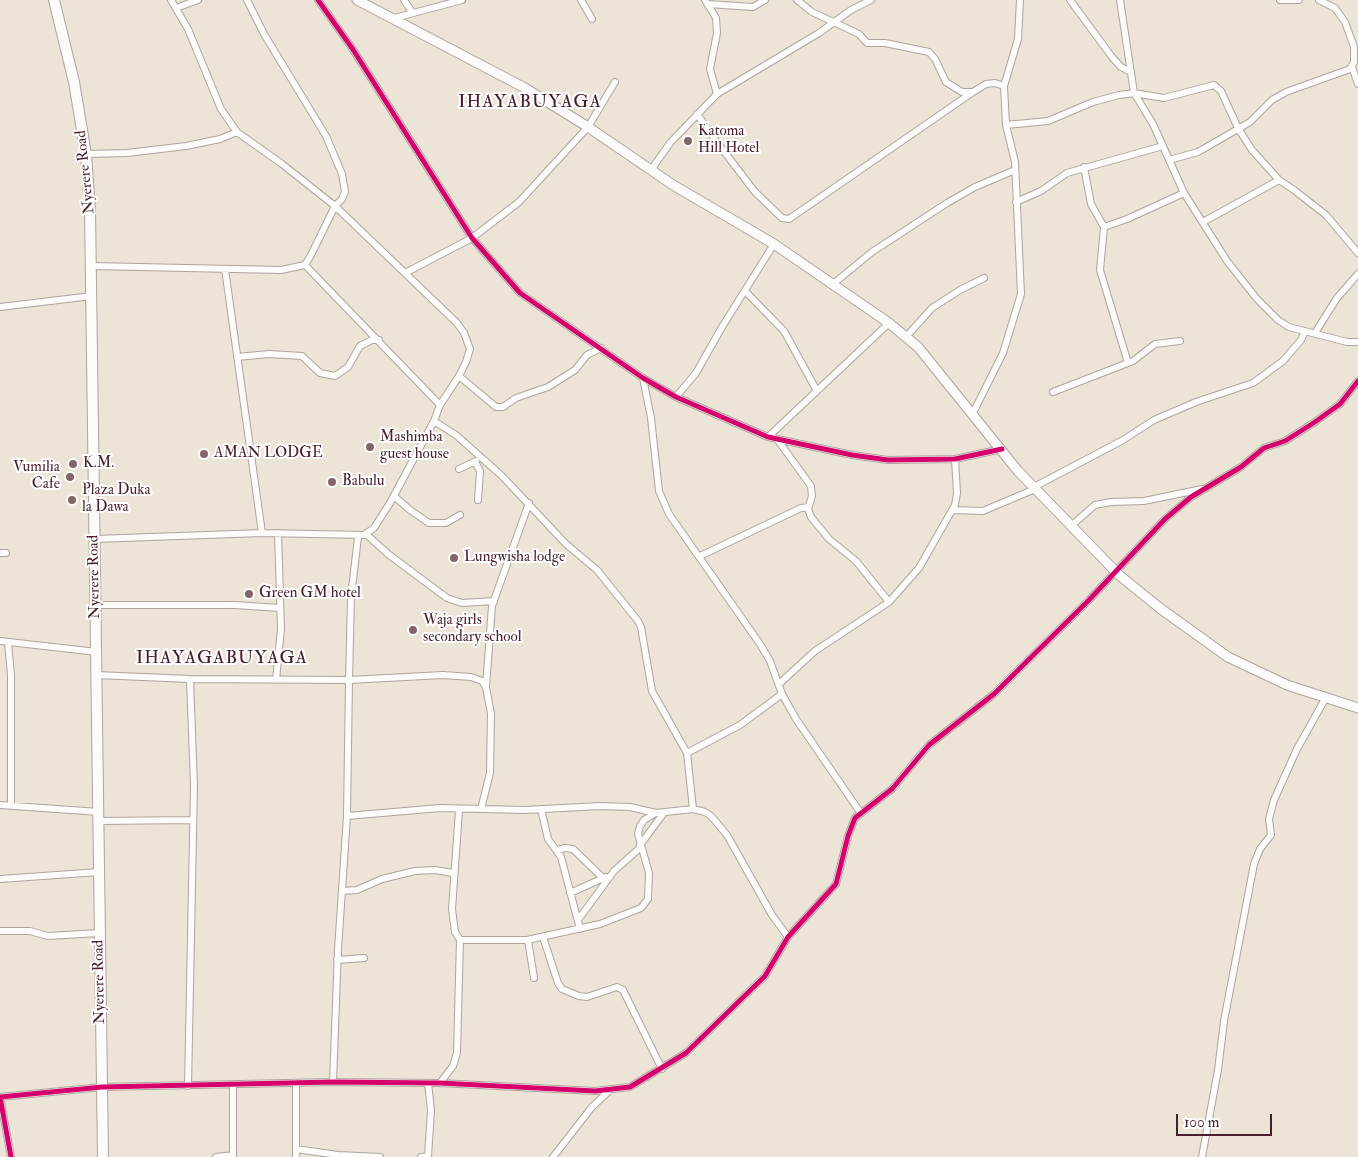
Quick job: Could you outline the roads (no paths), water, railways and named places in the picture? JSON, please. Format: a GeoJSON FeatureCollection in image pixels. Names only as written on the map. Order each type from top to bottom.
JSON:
{"type":"FeatureCollection","features":[{"type":"Feature","properties":{"kind":"highway","name":"Nyerere Road"},"geometry":{"type":"LineString","coordinates":[[54,0],[74,82],[86,154],[92,266],[99,933],[104,1157]]}},
{"type":"Feature","properties":{"kind":"main road"},"geometry":{"type":"LineString","coordinates":[[357,0],[525,88],[588,127],[650,170],[774,244],[889,323],[918,347],[1034,488],[1114,571],[1161,609],[1228,657],[1287,685],[1325,699],[1358,708]]}},
{"type":"Feature","properties":{"kind":"street"},"geometry":{"type":"LineString","coordinates":[[95,539],[262,533],[358,537],[366,534],[374,528],[394,496],[434,421],[440,405],[459,376],[470,349],[464,333],[405,272],[334,206],[282,164],[237,132],[221,109],[188,29],[170,0]]}},
{"type":"Feature","properties":{"kind":"street"},"geometry":{"type":"LineString","coordinates":[[176,8],[198,0]]}},
{"type":"Feature","properties":{"kind":"street"},"geometry":{"type":"LineString","coordinates":[[247,0],[264,34],[326,136],[342,174],[345,192],[342,199],[334,206],[305,265]]}},
{"type":"Feature","properties":{"kind":"street"},"geometry":{"type":"LineString","coordinates":[[318,0],[352,48],[472,238],[520,293],[643,378],[676,397],[768,437],[852,455],[888,460],[954,459],[1002,449]]}},
{"type":"Feature","properties":{"kind":"street"},"geometry":{"type":"LineString","coordinates":[[404,0],[412,12]]}},
{"type":"Feature","properties":{"kind":"street"},"geometry":{"type":"LineString","coordinates":[[391,19],[462,0]]}},
{"type":"Feature","properties":{"kind":"street"},"geometry":{"type":"LineString","coordinates":[[581,0],[592,19]]}},
{"type":"Feature","properties":{"kind":"street"},"geometry":{"type":"LineString","coordinates":[[707,2],[753,7],[764,0]]}},
{"type":"Feature","properties":{"kind":"street"},"geometry":{"type":"LineString","coordinates":[[797,0],[804,8],[859,34],[867,44],[885,43],[929,52],[946,82],[962,92],[973,92]]}},
{"type":"Feature","properties":{"kind":"street"},"geometry":{"type":"LineString","coordinates":[[650,170],[670,143],[717,94],[871,0]]}},
{"type":"Feature","properties":{"kind":"street"},"geometry":{"type":"LineString","coordinates":[[974,413],[1003,353],[1019,305],[1021,272],[1015,170],[1006,125],[1004,86],[1018,39],[1020,0]]}},
{"type":"Feature","properties":{"kind":"street"},"geometry":{"type":"LineString","coordinates":[[1070,0],[1112,57],[1121,67],[1131,72]]}},
{"type":"Feature","properties":{"kind":"street"},"geometry":{"type":"LineString","coordinates":[[1120,0],[1134,93],[1163,146],[1184,193],[1227,261],[1257,299],[1278,320],[1289,327],[1347,342],[1358,342]]}},
{"type":"Feature","properties":{"kind":"street"},"geometry":{"type":"LineString","coordinates":[[1280,0],[1299,0]]}},
{"type":"Feature","properties":{"kind":"street"},"geometry":{"type":"LineString","coordinates":[[1319,0],[1335,8],[1345,22],[1354,47],[1352,67],[1358,84]]}},
{"type":"Feature","properties":{"kind":"street"},"geometry":{"type":"LineString","coordinates":[[707,2],[716,18],[717,33],[710,69],[717,94]]}},
{"type":"Feature","properties":{"kind":"street"},"geometry":{"type":"LineString","coordinates":[[1169,160],[1198,152],[1257,116],[1280,95],[1352,67]]}},
{"type":"Feature","properties":{"kind":"street"},"geometry":{"type":"LineString","coordinates":[[405,272],[472,238],[519,202],[588,127],[614,82]]}},
{"type":"Feature","properties":{"kind":"street"},"geometry":{"type":"LineString","coordinates":[[697,114],[756,192],[782,218],[790,219],[973,92],[986,84],[995,83],[1004,86]]}},
{"type":"Feature","properties":{"kind":"street"},"geometry":{"type":"LineString","coordinates":[[1006,125],[1048,121],[1094,102],[1134,93],[1164,98],[1214,85],[1223,94],[1238,128],[1252,150],[1279,180],[1326,215],[1358,253]]}},
{"type":"Feature","properties":{"kind":"street"},"geometry":{"type":"LineString","coordinates":[[86,154],[160,149],[220,139],[237,132]]}},
{"type":"Feature","properties":{"kind":"street"},"geometry":{"type":"LineString","coordinates":[[1016,202],[1041,191],[1067,173],[1163,146]]}},
{"type":"Feature","properties":{"kind":"street"},"geometry":{"type":"LineString","coordinates":[[1084,167],[1091,204],[1104,227],[1100,270],[1128,363]]}},
{"type":"Feature","properties":{"kind":"street"},"geometry":{"type":"LineString","coordinates":[[833,284],[872,252],[947,203],[981,184],[1015,170]]}},
{"type":"Feature","properties":{"kind":"street"},"geometry":{"type":"LineString","coordinates":[[1203,222],[1279,180]]}},
{"type":"Feature","properties":{"kind":"street"},"geometry":{"type":"LineString","coordinates":[[1104,227],[1127,219],[1184,193]]}},
{"type":"Feature","properties":{"kind":"street"},"geometry":{"type":"LineString","coordinates":[[676,397],[696,374],[774,244]]}},
{"type":"Feature","properties":{"kind":"street"},"geometry":{"type":"LineString","coordinates":[[92,266],[281,270],[305,265]]}},
{"type":"Feature","properties":{"kind":"street"},"geometry":{"type":"LineString","coordinates":[[305,265],[440,405]]}},
{"type":"Feature","properties":{"kind":"street"},"geometry":{"type":"LineString","coordinates":[[225,269],[262,533]]}},
{"type":"Feature","properties":{"kind":"street"},"geometry":{"type":"LineString","coordinates":[[1315,333],[1337,298],[1358,274]]}},
{"type":"Feature","properties":{"kind":"street"},"geometry":{"type":"LineString","coordinates":[[906,337],[932,308],[960,290],[984,278]]}},
{"type":"Feature","properties":{"kind":"street"},"geometry":{"type":"LineString","coordinates":[[746,292],[784,331],[817,391]]}},
{"type":"Feature","properties":{"kind":"street"},"geometry":{"type":"LineString","coordinates":[[0,307],[92,296]]}},
{"type":"Feature","properties":{"kind":"street"},"geometry":{"type":"LineString","coordinates":[[768,437],[889,323]]}},
{"type":"Feature","properties":{"kind":"street"},"geometry":{"type":"LineString","coordinates":[[953,510],[983,511],[1034,488],[1123,440],[1154,420],[1196,402],[1253,383],[1283,361],[1301,340],[1305,331]]}},
{"type":"Feature","properties":{"kind":"street"},"geometry":{"type":"LineString","coordinates":[[236,357],[269,354],[302,356],[320,373],[335,376],[348,367],[360,346],[372,340],[379,340]]}},
{"type":"Feature","properties":{"kind":"street"},"geometry":{"type":"LineString","coordinates":[[1053,392],[1128,363],[1155,344],[1180,341]]}},
{"type":"Feature","properties":{"kind":"street"},"geometry":{"type":"LineString","coordinates":[[459,376],[500,408],[516,398],[548,387],[575,370],[587,355],[601,348]]}},
{"type":"Feature","properties":{"kind":"street"},"geometry":{"type":"LineString","coordinates":[[643,378],[651,418],[659,491],[669,514],[760,644],[770,661],[782,694],[808,737],[860,812]]}},
{"type":"Feature","properties":{"kind":"street"},"geometry":{"type":"LineString","coordinates":[[12,1157],[0,1097],[102,1087],[332,1082],[440,1083],[609,1091],[630,1087],[662,1069],[686,1054],[720,1019],[751,992],[765,976],[788,938],[836,884],[848,836],[855,818],[860,812],[892,789],[928,745],[994,694],[1089,600],[1165,518],[1205,488],[1241,467],[1264,448],[1285,441],[1315,422],[1340,404],[1358,381]]}},
{"type":"Feature","properties":{"kind":"street"},"geometry":{"type":"LineString","coordinates":[[434,421],[456,435],[481,456],[529,503],[566,544],[597,570],[638,621],[641,628],[652,691],[686,754],[694,809]]}},
{"type":"Feature","properties":{"kind":"street"},"geometry":{"type":"LineString","coordinates":[[777,439],[811,486],[812,496],[808,507],[811,517],[829,539],[856,561],[889,602]]}},
{"type":"Feature","properties":{"kind":"street"},"geometry":{"type":"LineString","coordinates":[[459,469],[475,462],[481,456]]}},
{"type":"Feature","properties":{"kind":"street"},"geometry":{"type":"LineString","coordinates":[[779,684],[815,651],[889,602],[919,568],[935,537],[953,510],[957,493],[954,459]]}},
{"type":"Feature","properties":{"kind":"street"},"geometry":{"type":"LineString","coordinates":[[475,462],[480,471],[478,500]]}},
{"type":"Feature","properties":{"kind":"street"},"geometry":{"type":"LineString","coordinates":[[1071,526],[1095,505],[1154,500],[1205,488]]}},
{"type":"Feature","properties":{"kind":"street"},"geometry":{"type":"LineString","coordinates":[[394,496],[429,523],[446,522],[460,515]]}},
{"type":"Feature","properties":{"kind":"street"},"geometry":{"type":"LineString","coordinates":[[481,809],[490,772],[491,714],[486,687],[494,601],[529,503]]}},
{"type":"Feature","properties":{"kind":"street"},"geometry":{"type":"LineString","coordinates":[[700,556],[801,508],[808,507]]}},
{"type":"Feature","properties":{"kind":"street"},"geometry":{"type":"LineString","coordinates":[[276,680],[280,651],[278,533]]}},
{"type":"Feature","properties":{"kind":"street"},"geometry":{"type":"LineString","coordinates":[[366,534],[388,554],[447,598],[462,603],[494,601]]}},
{"type":"Feature","properties":{"kind":"street"},"geometry":{"type":"LineString","coordinates":[[332,1082],[337,960],[347,816],[351,597],[358,537]]}},
{"type":"Feature","properties":{"kind":"street"},"geometry":{"type":"LineString","coordinates":[[96,605],[214,605],[280,608]]}},
{"type":"Feature","properties":{"kind":"street"},"geometry":{"type":"LineString","coordinates":[[0,641],[97,652]]}},
{"type":"Feature","properties":{"kind":"street"},"geometry":{"type":"LineString","coordinates":[[8,642],[11,675],[11,805]]}},
{"type":"Feature","properties":{"kind":"street"},"geometry":{"type":"LineString","coordinates":[[96,675],[276,680],[348,680],[462,676],[478,678],[486,687]]}},
{"type":"Feature","properties":{"kind":"street"},"geometry":{"type":"LineString","coordinates":[[188,1086],[193,820],[190,679]]}},
{"type":"Feature","properties":{"kind":"street"},"geometry":{"type":"LineString","coordinates":[[686,754],[740,725],[782,694]]}},
{"type":"Feature","properties":{"kind":"street"},"geometry":{"type":"LineString","coordinates":[[1202,1157],[1218,1070],[1224,1020],[1254,864],[1260,849],[1271,835],[1269,819],[1274,800],[1297,749],[1325,699]]}},
{"type":"Feature","properties":{"kind":"street"},"geometry":{"type":"LineString","coordinates":[[0,805],[99,817],[193,820]]}},
{"type":"Feature","properties":{"kind":"street"},"geometry":{"type":"LineString","coordinates":[[347,816],[405,809],[440,808],[459,810],[630,807],[659,813],[694,809],[712,816],[727,835],[772,915],[788,938]]}},
{"type":"Feature","properties":{"kind":"street"},"geometry":{"type":"LineString","coordinates":[[541,809],[548,839],[561,857],[580,929]]}},
{"type":"Feature","properties":{"kind":"street"},"geometry":{"type":"LineString","coordinates":[[440,1083],[452,1066],[457,1053],[460,940],[455,932],[452,909],[453,873],[457,849],[459,810]]}},
{"type":"Feature","properties":{"kind":"street"},"geometry":{"type":"LineString","coordinates":[[578,920],[612,875],[640,846],[659,813]]}},
{"type":"Feature","properties":{"kind":"street"},"geometry":{"type":"LineString","coordinates":[[460,940],[528,940],[580,929],[628,914],[646,904],[649,874],[640,846],[640,826],[659,813]]}},
{"type":"Feature","properties":{"kind":"street"},"geometry":{"type":"LineString","coordinates":[[557,850],[573,849],[603,878]]}},
{"type":"Feature","properties":{"kind":"street"},"geometry":{"type":"LineString","coordinates":[[342,892],[357,890],[382,880],[415,872],[435,870],[453,873]]}},
{"type":"Feature","properties":{"kind":"street"},"geometry":{"type":"LineString","coordinates":[[0,879],[99,872]]}},
{"type":"Feature","properties":{"kind":"street"},"geometry":{"type":"LineString","coordinates":[[570,893],[612,875]]}},
{"type":"Feature","properties":{"kind":"street"},"geometry":{"type":"LineString","coordinates":[[0,931],[30,931],[48,936],[99,933]]}},
{"type":"Feature","properties":{"kind":"street"},"geometry":{"type":"LineString","coordinates":[[543,937],[558,983],[562,989],[587,997],[617,988],[623,990],[662,1069]]}},
{"type":"Feature","properties":{"kind":"street"},"geometry":{"type":"LineString","coordinates":[[528,940],[534,978]]}},
{"type":"Feature","properties":{"kind":"street"},"geometry":{"type":"LineString","coordinates":[[337,960],[364,958]]}},
{"type":"Feature","properties":{"kind":"street"},"geometry":{"type":"LineString","coordinates":[[296,1083],[296,1157]]}},
{"type":"Feature","properties":{"kind":"street"},"geometry":{"type":"LineString","coordinates":[[421,1157],[428,1156],[431,1110],[428,1083]]}},
{"type":"Feature","properties":{"kind":"street"},"geometry":{"type":"LineString","coordinates":[[216,1157],[233,1156],[232,1085]]}},
{"type":"Feature","properties":{"kind":"street"},"geometry":{"type":"LineString","coordinates":[[553,1157],[592,1107],[609,1091]]}},
{"type":"Feature","properties":{"kind":"street"},"geometry":{"type":"LineString","coordinates":[[296,1148],[356,1157],[380,1157]]}},
{"type":"Feature","properties":{"kind":"place","name":"Katoma Hill Hotel"},"geometry":{"type":"Point","coordinates":[688,141]}},
{"type":"Feature","properties":{"kind":"place","name":"Mashimba guest house"},"geometry":{"type":"Point","coordinates":[370,447]}},
{"type":"Feature","properties":{"kind":"place","name":"AMAN LODGE"},"geometry":{"type":"Point","coordinates":[204,454]}},
{"type":"Feature","properties":{"kind":"place","name":"K.M."},"geometry":{"type":"Point","coordinates":[73,464]}},
{"type":"Feature","properties":{"kind":"place","name":"Vumilia Cafe"},"geometry":{"type":"Point","coordinates":[70,477]}},
{"type":"Feature","properties":{"kind":"place","name":"Babulu"},"geometry":{"type":"Point","coordinates":[332,482]}},
{"type":"Feature","properties":{"kind":"place","name":"Plaza Duka la Dawa"},"geometry":{"type":"Point","coordinates":[72,500]}},
{"type":"Feature","properties":{"kind":"place","name":"Lungwisha lodge"},"geometry":{"type":"Point","coordinates":[454,558]}},
{"type":"Feature","properties":{"kind":"place","name":"Green GM hotel"},"geometry":{"type":"Point","coordinates":[249,594]}},
{"type":"Feature","properties":{"kind":"place","name":"Waja girls secondary school"},"geometry":{"type":"Point","coordinates":[413,630]}},
{"type":"Feature","properties":{"kind":"district","name":"IHAYABUYAGA"},"geometry":{"type":"Point","coordinates":[530,103]}},
{"type":"Feature","properties":{"kind":"district","name":"IHAYAGABUYAGA"},"geometry":{"type":"Point","coordinates":[222,659]}}]}
